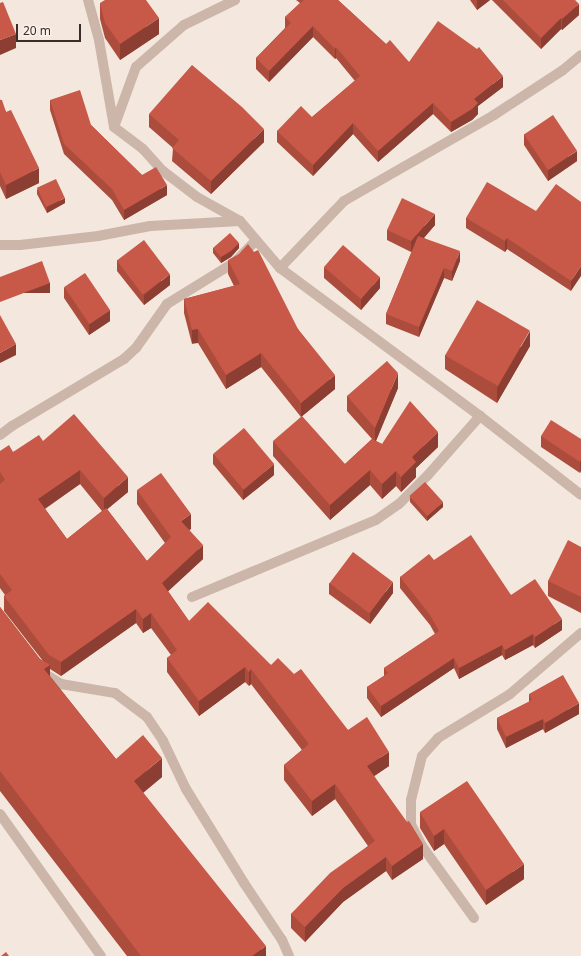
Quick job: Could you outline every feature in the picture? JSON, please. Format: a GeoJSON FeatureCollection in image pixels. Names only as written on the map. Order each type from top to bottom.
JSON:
{"type":"FeatureCollection","features":[{"type":"Feature","properties":{"kind":"street"},"geometry":{"type":"LineString","coordinates":[[88,0],[99,40],[114,127],[143,149],[163,171],[197,197],[240,221],[280,268],[480,416],[581,495]]}},
{"type":"Feature","properties":{"kind":"street"},"geometry":{"type":"LineString","coordinates":[[114,127],[136,68],[184,25],[235,0]]}},
{"type":"Feature","properties":{"kind":"street"},"geometry":{"type":"LineString","coordinates":[[280,268],[344,200],[494,115],[557,74],[581,55]]}},
{"type":"Feature","properties":{"kind":"street"},"geometry":{"type":"LineString","coordinates":[[0,245],[20,245],[98,236],[150,226],[193,222],[240,221]]}},
{"type":"Feature","properties":{"kind":"street"},"geometry":{"type":"LineString","coordinates":[[0,435],[12,426],[124,359],[136,348],[167,304],[235,262],[256,240]]}},
{"type":"Feature","properties":{"kind":"street"},"geometry":{"type":"LineString","coordinates":[[192,597],[376,520],[399,504],[428,476],[480,416]]}},
{"type":"Feature","properties":{"kind":"street"},"geometry":{"type":"LineString","coordinates":[[474,918],[422,846],[411,824],[411,800],[422,756],[438,738],[510,694],[581,633]]}},
{"type":"Feature","properties":{"kind":"street"},"geometry":{"type":"LineString","coordinates":[[36,663],[45,674],[61,684],[115,693],[147,717],[164,741],[186,789],[244,883],[282,940],[289,956]]}},
{"type":"Feature","properties":{"kind":"street"},"geometry":{"type":"LineString","coordinates":[[0,814],[101,956]]}},
{"type":"Feature","properties":{"kind":"building"},"geometry":{"type":"Polygon","coordinates":[[[105,0],[146,0],[159,18],[120,44],[105,23],[100,3],[105,0]]]}},
{"type":"Feature","properties":{"kind":"building"},"geometry":{"type":"Polygon","coordinates":[[[304,0],[338,0],[386,44],[390,40],[409,62],[438,21],[477,49],[479,47],[503,76],[474,99],[478,103],[472,109],[451,122],[433,103],[378,151],[353,123],[313,165],[277,131],[301,106],[312,117],[360,76],[336,47],[335,49],[313,26],[269,71],[256,58],[291,23],[285,17],[304,0]]]}},
{"type":"Feature","properties":{"kind":"building"},"geometry":{"type":"Polygon","coordinates":[[[503,0],[575,0],[579,4],[562,19],[561,18],[541,38],[503,0]]]}},
{"type":"Feature","properties":{"kind":"building"},"geometry":{"type":"Polygon","coordinates":[[[3,2],[16,34],[0,40],[0,3],[3,2]]]}},
{"type":"Feature","properties":{"kind":"building"},"geometry":{"type":"Polygon","coordinates":[[[192,65],[242,107],[264,129],[211,181],[172,148],[179,140],[149,114],[192,65]]]}},
{"type":"Feature","properties":{"kind":"building"},"geometry":{"type":"Polygon","coordinates":[[[80,90],[91,125],[142,175],[156,167],[167,185],[124,210],[112,189],[64,144],[50,100],[80,90]]]}},
{"type":"Feature","properties":{"kind":"building"},"geometry":{"type":"Polygon","coordinates":[[[0,100],[2,100],[6,112],[11,110],[39,168],[6,185],[0,172],[0,100]]]}},
{"type":"Feature","properties":{"kind":"building"},"geometry":{"type":"Polygon","coordinates":[[[553,115],[577,151],[548,170],[524,135],[553,115]]]}},
{"type":"Feature","properties":{"kind":"building"},"geometry":{"type":"Polygon","coordinates":[[[56,179],[65,198],[46,207],[37,188],[56,179]]]}},
{"type":"Feature","properties":{"kind":"building"},"geometry":{"type":"Polygon","coordinates":[[[487,182],[536,211],[556,184],[581,202],[581,266],[571,281],[507,238],[505,241],[466,218],[487,182]]]}},
{"type":"Feature","properties":{"kind":"building"},"geometry":{"type":"Polygon","coordinates":[[[402,198],[435,214],[411,241],[387,230],[402,198]]]}},
{"type":"Feature","properties":{"kind":"building"},"geometry":{"type":"Polygon","coordinates":[[[230,233],[239,243],[231,251],[221,257],[213,248],[230,233]]]}},
{"type":"Feature","properties":{"kind":"building"},"geometry":{"type":"Polygon","coordinates":[[[418,236],[460,251],[452,271],[444,268],[419,327],[386,314],[418,236]]]}},
{"type":"Feature","properties":{"kind":"building"},"geometry":{"type":"Polygon","coordinates":[[[144,240],[170,274],[143,295],[117,260],[144,240]]]}},
{"type":"Feature","properties":{"kind":"building"},"geometry":{"type":"Polygon","coordinates":[[[248,244],[254,252],[258,250],[298,329],[335,375],[301,403],[261,353],[226,375],[198,329],[192,330],[184,299],[240,284],[228,260],[239,254],[248,244]]]}},
{"type":"Feature","properties":{"kind":"building"},"geometry":{"type":"Polygon","coordinates":[[[343,245],[380,277],[361,299],[324,267],[343,245]]]}},
{"type":"Feature","properties":{"kind":"building"},"geometry":{"type":"Polygon","coordinates":[[[42,261],[50,283],[0,302],[0,277],[42,261]]]}},
{"type":"Feature","properties":{"kind":"building"},"geometry":{"type":"Polygon","coordinates":[[[85,273],[110,310],[89,324],[64,287],[85,273]]]}},
{"type":"Feature","properties":{"kind":"building"},"geometry":{"type":"Polygon","coordinates":[[[477,300],[530,330],[498,386],[445,355],[477,300]]]}},
{"type":"Feature","properties":{"kind":"building"},"geometry":{"type":"Polygon","coordinates":[[[0,315],[16,344],[0,353],[0,315]]]}},
{"type":"Feature","properties":{"kind":"building"},"geometry":{"type":"Polygon","coordinates":[[[387,361],[398,373],[375,428],[347,396],[387,361]]]}},
{"type":"Feature","properties":{"kind":"building"},"geometry":{"type":"Polygon","coordinates":[[[410,401],[438,432],[412,457],[416,462],[401,477],[396,471],[382,484],[370,470],[330,505],[273,441],[302,416],[345,464],[372,439],[382,444],[410,401]]]}},
{"type":"Feature","properties":{"kind":"building"},"geometry":{"type":"Polygon","coordinates":[[[74,414],[128,477],[104,498],[80,470],[38,499],[67,539],[106,508],[147,561],[171,537],[137,490],[161,473],[191,514],[181,521],[203,545],[162,583],[189,621],[208,602],[271,665],[278,658],[294,674],[301,669],[348,730],[367,717],[389,752],[367,766],[407,822],[409,821],[423,844],[392,866],[386,857],[343,888],[305,927],[291,914],[330,873],[375,841],[335,784],[312,801],[284,765],[309,744],[251,669],[249,672],[245,667],[199,701],[167,658],[177,650],[151,613],[143,619],[136,609],[61,662],[49,655],[4,596],[12,590],[0,574],[0,484],[5,480],[0,472],[0,451],[9,445],[13,452],[39,435],[43,441],[74,414]]]}},
{"type":"Feature","properties":{"kind":"building"},"geometry":{"type":"Polygon","coordinates":[[[551,420],[581,439],[580,462],[541,436],[551,420]]]}},
{"type":"Feature","properties":{"kind":"building"},"geometry":{"type":"Polygon","coordinates":[[[244,428],[274,464],[244,490],[213,454],[244,428]]]}},
{"type":"Feature","properties":{"kind":"building"},"geometry":{"type":"Polygon","coordinates":[[[425,482],[443,502],[427,516],[409,496],[425,482]]]}},
{"type":"Feature","properties":{"kind":"building"},"geometry":{"type":"Polygon","coordinates":[[[471,535],[511,595],[535,579],[562,619],[535,637],[533,634],[505,650],[502,645],[459,668],[454,658],[381,706],[367,687],[388,673],[384,668],[439,631],[430,615],[400,577],[429,554],[434,560],[471,535]]]}},
{"type":"Feature","properties":{"kind":"building"},"geometry":{"type":"Polygon","coordinates":[[[568,540],[581,547],[581,597],[548,581],[568,540]]]}},
{"type":"Feature","properties":{"kind":"building"},"geometry":{"type":"Polygon","coordinates":[[[353,552],[393,582],[369,613],[330,583],[353,552]]]}},
{"type":"Feature","properties":{"kind":"building"},"geometry":{"type":"Polygon","coordinates":[[[0,607],[40,659],[50,665],[44,669],[116,759],[143,735],[162,758],[134,781],[266,946],[252,956],[141,956],[0,771],[0,607]]]}},
{"type":"Feature","properties":{"kind":"building"},"geometry":{"type":"Polygon","coordinates":[[[563,675],[579,703],[545,723],[543,719],[506,737],[497,718],[532,700],[529,694],[563,675]]]}},
{"type":"Feature","properties":{"kind":"building"},"geometry":{"type":"Polygon","coordinates":[[[467,781],[524,864],[486,890],[444,829],[434,836],[420,812],[467,781]]]}},
{"type":"Feature","properties":{"kind":"building"},"geometry":{"type":"Polygon","coordinates":[[[6,952],[9,956],[1,956],[6,952]]]}}]}
